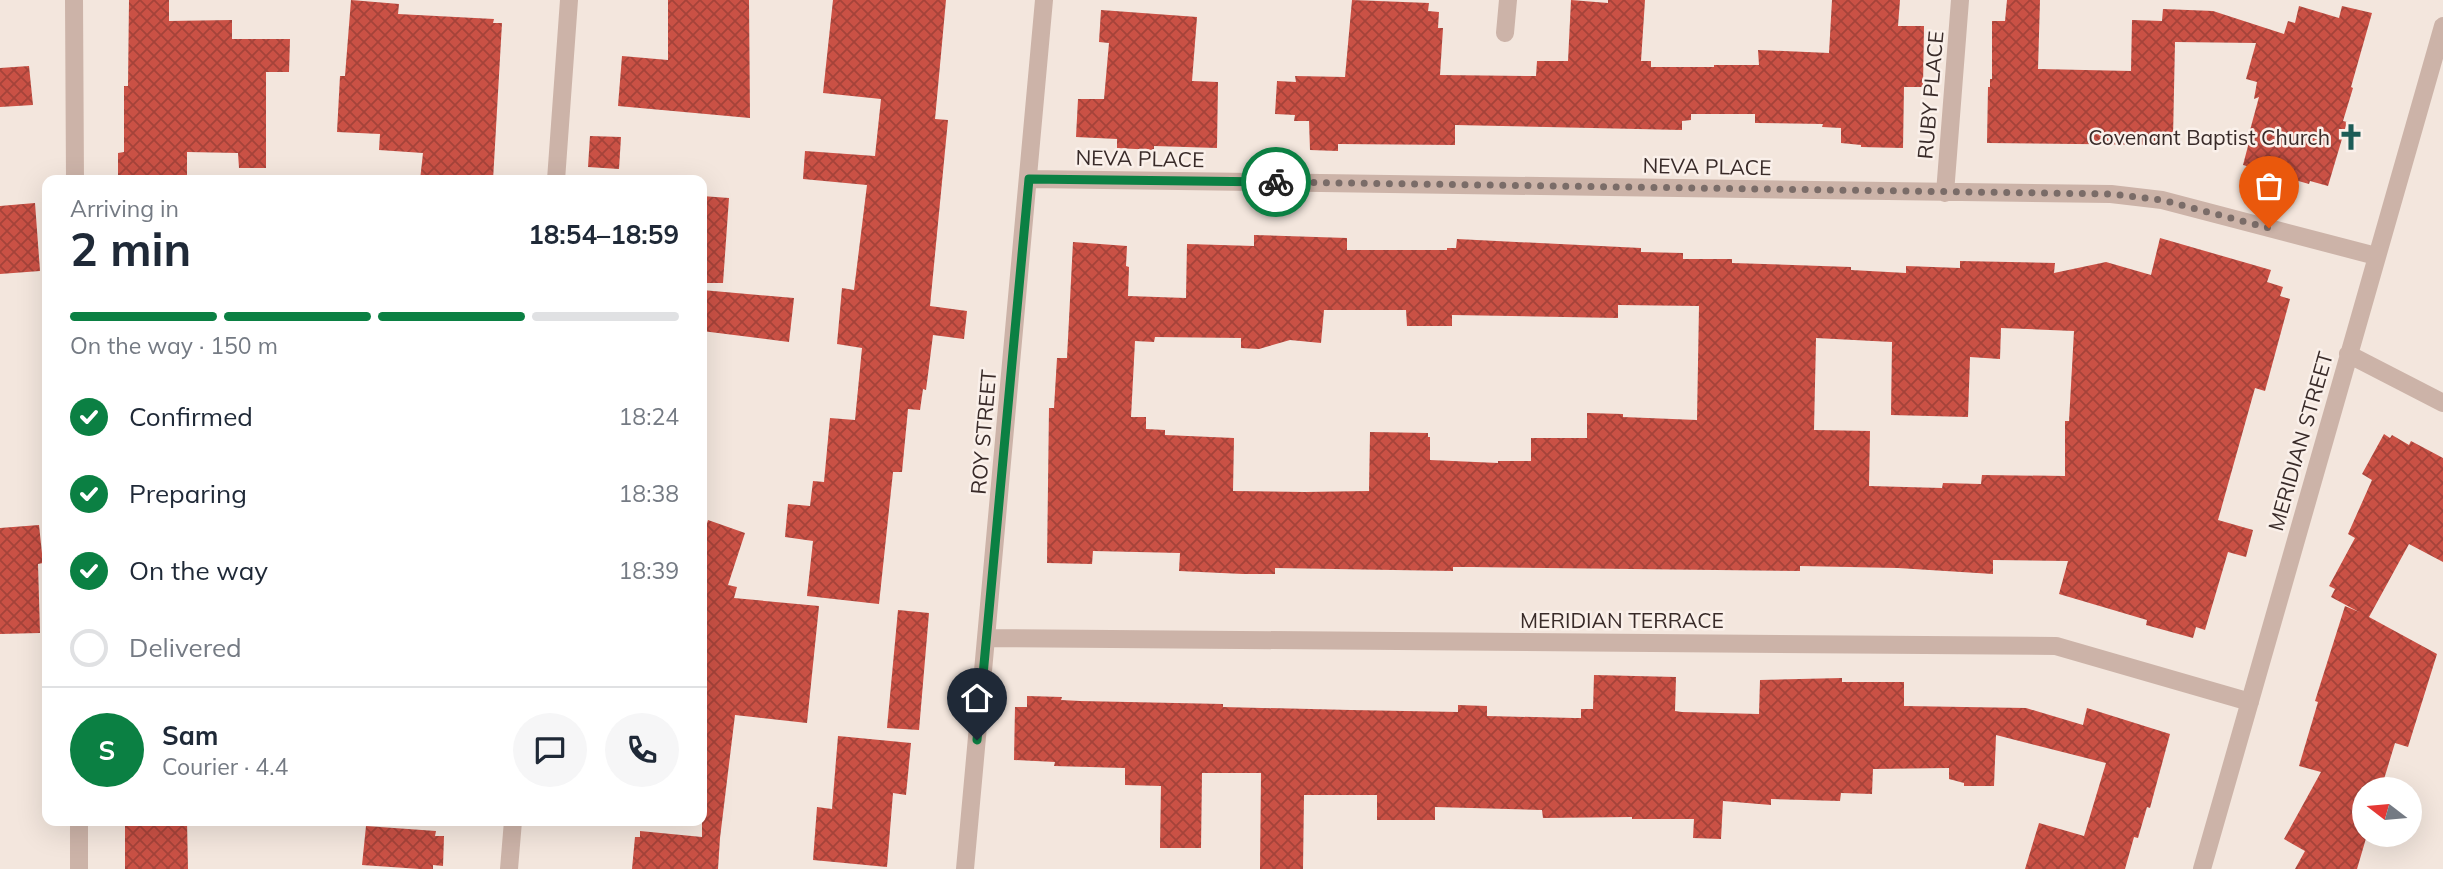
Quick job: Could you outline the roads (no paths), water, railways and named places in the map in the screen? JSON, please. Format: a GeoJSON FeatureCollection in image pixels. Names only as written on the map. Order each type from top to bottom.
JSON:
{"type":"FeatureCollection","features":[{"type":"Feature","properties":{"kind":"street"},"geometry":{"type":"LineString","coordinates":[[74,0],[75,175]]}},
{"type":"Feature","properties":{"kind":"street"},"geometry":{"type":"LineString","coordinates":[[556,175],[569,0]]}},
{"type":"Feature","properties":{"kind":"street","name":"ROY STREET"},"geometry":{"type":"LineString","coordinates":[[965,869],[1044,0]]}},
{"type":"Feature","properties":{"kind":"street"},"geometry":{"type":"LineString","coordinates":[[1505,33],[1508,0]]}},
{"type":"Feature","properties":{"kind":"street","name":"RUBY PLACE"},"geometry":{"type":"LineString","coordinates":[[1945,193],[1960,0]]}},
{"type":"Feature","properties":{"kind":"street","name":"MERIDIAN STREET"},"geometry":{"type":"LineString","coordinates":[[2202,869],[2443,26]]}},
{"type":"Feature","properties":{"kind":"street","name":"NEVA PLACE"},"geometry":{"type":"LineString","coordinates":[[1029,179],[2111,194],[2162,200],[2376,256]]}},
{"type":"Feature","properties":{"kind":"street"},"geometry":{"type":"LineString","coordinates":[[2348,354],[2443,403]]}},
{"type":"Feature","properties":{"kind":"street","name":"MERIDIAN TERRACE"},"geometry":{"type":"LineString","coordinates":[[987,638],[2056,646],[2250,702]]}},
{"type":"Feature","properties":{"kind":"street"},"geometry":{"type":"LineString","coordinates":[[79,826],[79,869]]}},
{"type":"Feature","properties":{"kind":"street"},"geometry":{"type":"LineString","coordinates":[[509,869],[513,826]]}},
{"type":"Feature","properties":{"kind":"place","name":"Covenant Baptist Church"},"geometry":{"type":"Point","coordinates":[2351,137]}}]}
